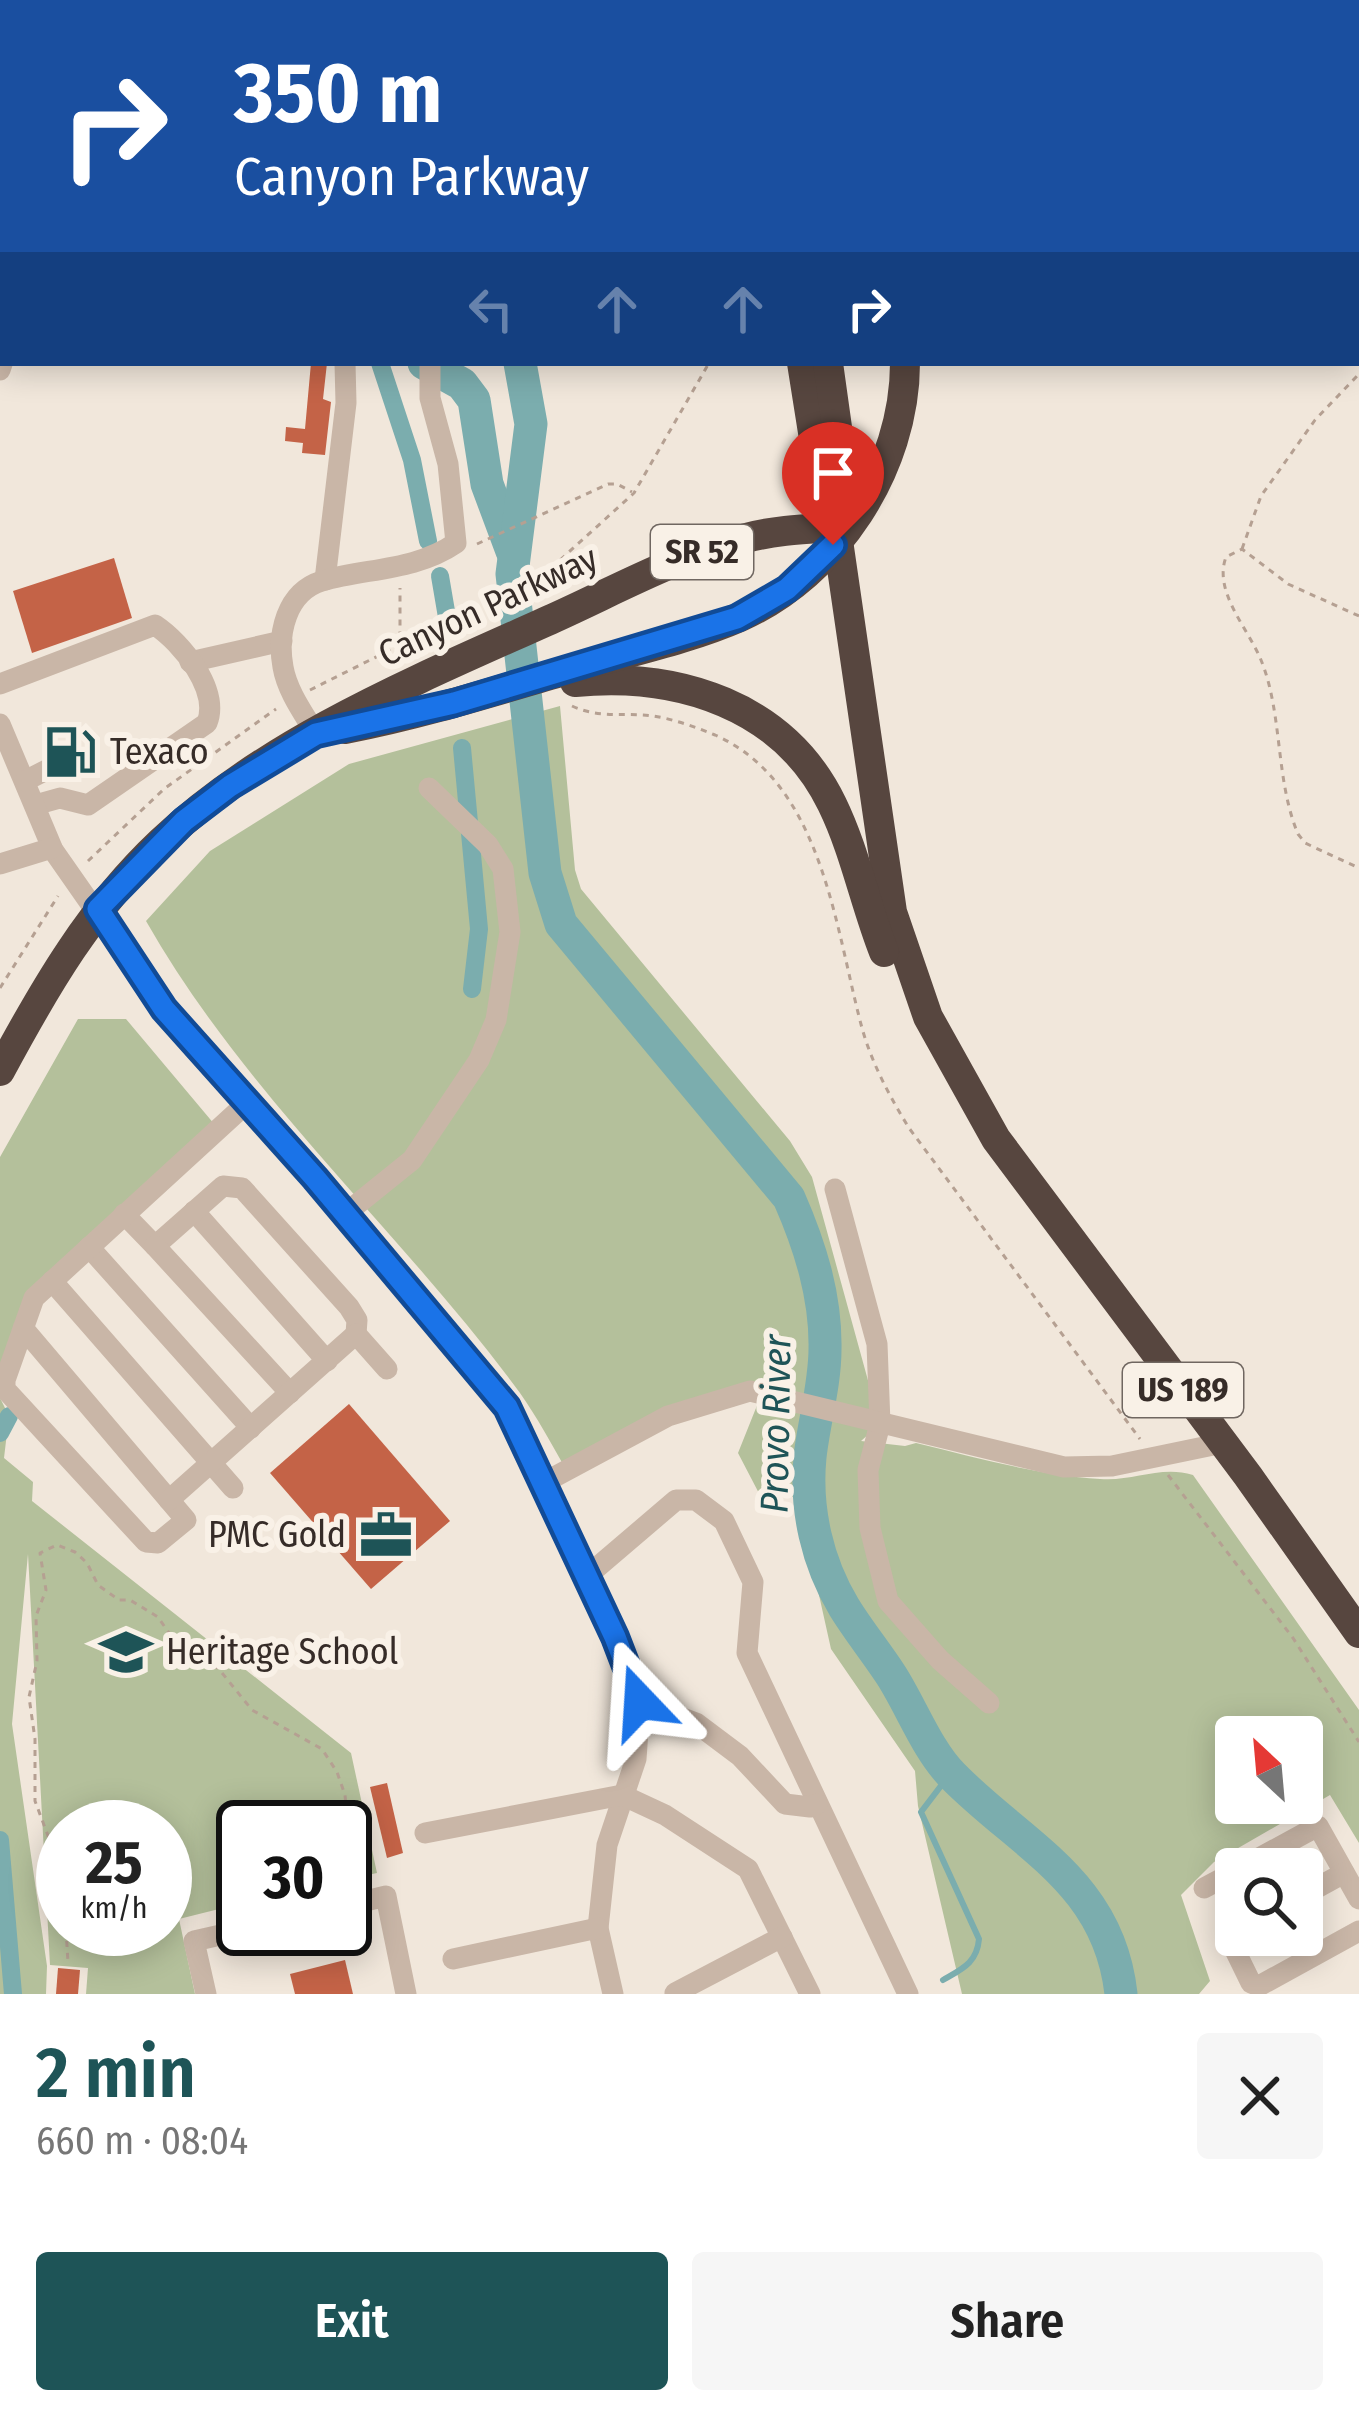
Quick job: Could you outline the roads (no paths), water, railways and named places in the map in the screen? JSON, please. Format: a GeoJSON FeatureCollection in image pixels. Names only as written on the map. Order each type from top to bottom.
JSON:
{"type":"FeatureCollection","features":[{"type":"Feature","properties":{"kind":"highway","name":"US 189"},"geometry":{"type":"LineString","coordinates":[[802,366],[818,464],[836,526],[885,873],[902,948],[928,1017],[983,1120],[1359,1633]]}},
{"type":"Feature","properties":{"kind":"highway","name":"US 189"},"geometry":{"type":"LineString","coordinates":[[829,366],[842,463],[836,526]]}},
{"type":"Feature","properties":{"kind":"highway"},"geometry":{"type":"LineString","coordinates":[[572,675],[737,618],[797,581],[833,545],[878,478],[897,424],[904,366]]}},
{"type":"Feature","properties":{"kind":"highway","name":"Canyon Parkway"},"geometry":{"type":"LineString","coordinates":[[0,1071],[46,987],[98,909],[184,821],[230,786],[316,734],[477,653],[717,546],[783,531],[836,526]]}},
{"type":"Feature","properties":{"kind":"highway","name":"Canyon Parkway"},"geometry":{"type":"LineString","coordinates":[[316,734],[572,675]]}},
{"type":"Feature","properties":{"kind":"highway"},"geometry":{"type":"LineString","coordinates":[[572,675],[689,688],[744,710],[782,736],[831,802],[883,948],[902,986],[928,1017]]}},
{"type":"Feature","properties":{"kind":"highway"},"geometry":{"type":"LineString","coordinates":[[1312,1564],[1359,1607]]}},
{"type":"Feature","properties":{"kind":"street"},"geometry":{"type":"LineString","coordinates":[[326,580],[346,403],[345,366]]}},
{"type":"Feature","properties":{"kind":"street"},"geometry":{"type":"LineString","coordinates":[[316,734],[283,667],[282,641],[292,605],[312,585],[388,571],[456,543],[430,366]]}},
{"type":"Feature","properties":{"kind":"street"},"geometry":{"type":"LineString","coordinates":[[0,684],[155,625],[170,634],[211,702],[207,723],[88,805],[60,798],[35,806]]}},
{"type":"Feature","properties":{"kind":"street"},"geometry":{"type":"LineString","coordinates":[[190,662],[282,641]]}},
{"type":"Feature","properties":{"kind":"street"},"geometry":{"type":"LineString","coordinates":[[0,724],[6,753],[25,781],[52,848],[164,1009],[507,1407],[544,1482],[640,1702],[636,1759],[607,1845],[598,1928],[613,1994]]}},
{"type":"Feature","properties":{"kind":"street"},"geometry":{"type":"LineString","coordinates":[[25,781],[72,757]]}},
{"type":"Feature","properties":{"kind":"street"},"geometry":{"type":"LineString","coordinates":[[345,1214],[412,1160],[479,1060],[496,1019],[510,917],[501,863],[429,788]]}},
{"type":"Feature","properties":{"kind":"street"},"geometry":{"type":"LineString","coordinates":[[0,864],[52,848]]}},
{"type":"Feature","properties":{"kind":"street"},"geometry":{"type":"LineString","coordinates":[[23,1328],[186,1520],[158,1543],[146,1543],[5,1389],[23,1328],[34,1298],[248,1102]]}},
{"type":"Feature","properties":{"kind":"street"},"geometry":{"type":"LineString","coordinates":[[155,1246],[223,1186],[242,1188],[357,1320],[356,1334],[169,1500]]}},
{"type":"Feature","properties":{"kind":"street"},"geometry":{"type":"LineString","coordinates":[[835,1189],[877,1344],[880,1424],[868,1470],[870,1528],[888,1601],[940,1660],[989,1703]]}},
{"type":"Feature","properties":{"kind":"street"},"geometry":{"type":"LineString","coordinates":[[194,1211],[327,1360]]}},
{"type":"Feature","properties":{"kind":"street"},"geometry":{"type":"LineString","coordinates":[[124,1214],[290,1393]]}},
{"type":"Feature","properties":{"kind":"street"},"geometry":{"type":"LineString","coordinates":[[89,1247],[251,1428]]}},
{"type":"Feature","properties":{"kind":"street"},"geometry":{"type":"LineString","coordinates":[[52,1281],[233,1487]]}},
{"type":"Feature","properties":{"kind":"street"},"geometry":{"type":"LineString","coordinates":[[356,1334],[387,1370]]}},
{"type":"Feature","properties":{"kind":"street"},"geometry":{"type":"LineString","coordinates":[[544,1482],[668,1416],[734,1393],[772,1395],[1064,1468],[1155,1459],[1223,1443]]}},
{"type":"Feature","properties":{"kind":"street"},"geometry":{"type":"LineString","coordinates":[[587,1576],[676,1499],[696,1500],[724,1521],[753,1582],[747,1653],[908,1994]]}},
{"type":"Feature","properties":{"kind":"street"},"geometry":{"type":"LineString","coordinates":[[640,1702],[696,1723],[740,1756],[785,1804],[817,1804]]}},
{"type":"Feature","properties":{"kind":"street"},"geometry":{"type":"LineString","coordinates":[[425,1833],[622,1795],[664,1815],[748,1869],[811,1994]]}},
{"type":"Feature","properties":{"kind":"street"},"geometry":{"type":"LineString","coordinates":[[1278,1848],[1318,1826],[1359,1899]]}},
{"type":"Feature","properties":{"kind":"street"},"geometry":{"type":"LineString","coordinates":[[1323,1884],[1344,1873]]}},
{"type":"Feature","properties":{"kind":"street"},"geometry":{"type":"LineString","coordinates":[[1204,1888],[1215,1882]]}},
{"type":"Feature","properties":{"kind":"street"},"geometry":{"type":"LineString","coordinates":[[372,1899],[386,1896],[406,1994]]}},
{"type":"Feature","properties":{"kind":"street"},"geometry":{"type":"LineString","coordinates":[[453,1959],[598,1928]]}},
{"type":"Feature","properties":{"kind":"street"},"geometry":{"type":"LineString","coordinates":[[1323,1951],[1359,1931]]}},
{"type":"Feature","properties":{"kind":"street"},"geometry":{"type":"LineString","coordinates":[[206,1994],[194,1941],[216,1936]]}},
{"type":"Feature","properties":{"kind":"street"},"geometry":{"type":"LineString","coordinates":[[675,1993],[782,1937]]}},
{"type":"Feature","properties":{"kind":"street"},"geometry":{"type":"LineString","coordinates":[[1238,1956],[1252,1983],[1259,1986],[1314,1956]]}},
{"type":"Feature","properties":{"kind":"waterway"},"geometry":{"type":"LineString","coordinates":[[381,366],[412,460],[428,541]]}},
{"type":"Feature","properties":{"kind":"waterway","name":"Provo River"},"geometry":{"type":"LineString","coordinates":[[429,366],[462,384],[474,400],[487,484],[512,551]]}},
{"type":"Feature","properties":{"kind":"waterway","name":"Provo River"},"geometry":{"type":"LineString","coordinates":[[521,366],[531,424],[512,574],[545,873],[561,924],[789,1198],[810,1253],[825,1329],[809,1477],[811,1515],[827,1572],[844,1607],[944,1765],[1081,1894],[1113,1955],[1121,1994]]}},
{"type":"Feature","properties":{"kind":"waterway"},"geometry":{"type":"LineString","coordinates":[[440,576],[448,623]]}},
{"type":"Feature","properties":{"kind":"waterway"},"geometry":{"type":"LineString","coordinates":[[462,748],[479,929],[472,989]]}},
{"type":"Feature","properties":{"kind":"waterway"},"geometry":{"type":"LineString","coordinates":[[0,1433],[9,1416]]}},
{"type":"Feature","properties":{"kind":"waterway"},"geometry":{"type":"LineString","coordinates":[[943,1980],[972,1960],[979,1939],[921,1812],[950,1774]]}},
{"type":"Feature","properties":{"kind":"waterway"},"geometry":{"type":"LineString","coordinates":[[0,1840],[13,1994]]}},
{"type":"Feature","properties":{"kind":"place","name":"Texaco"},"geometry":{"type":"Point","coordinates":[70,752]}},
{"type":"Feature","properties":{"kind":"place","name":"PMC Gold"},"geometry":{"type":"Point","coordinates":[386,1535]}},
{"type":"Feature","properties":{"kind":"place","name":"Heritage School"},"geometry":{"type":"Point","coordinates":[126,1652]}}]}
